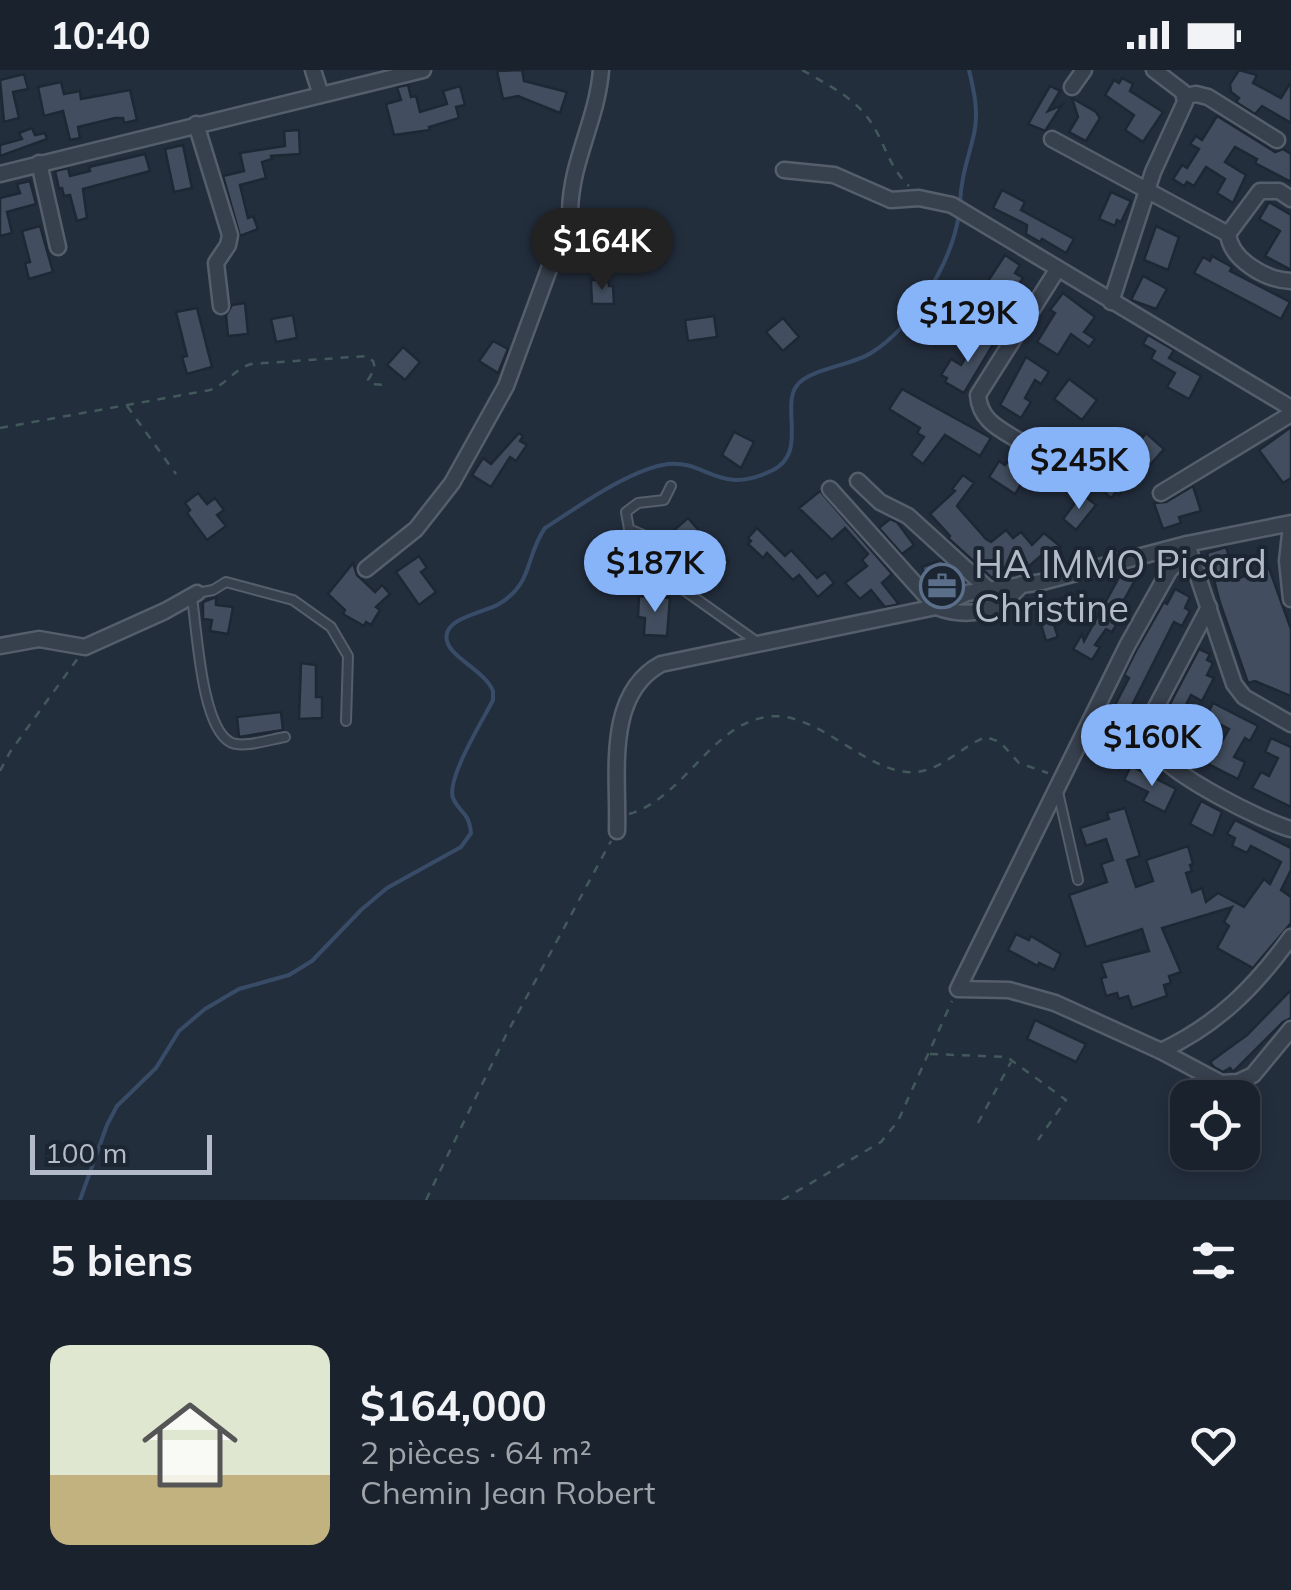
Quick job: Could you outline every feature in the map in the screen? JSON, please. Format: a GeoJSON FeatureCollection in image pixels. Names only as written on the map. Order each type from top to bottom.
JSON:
{"type":"FeatureCollection","features":[{"type":"Feature","properties":{"kind":"street"},"geometry":{"type":"LineString","coordinates":[[313,70],[322,95]]}},
{"type":"Feature","properties":{"kind":"street"},"geometry":{"type":"LineString","coordinates":[[0,174],[424,70]]}},
{"type":"Feature","properties":{"kind":"street"},"geometry":{"type":"LineString","coordinates":[[366,569],[416,528],[452,483],[506,386],[570,212],[576,159],[594,116],[601,70]]}},
{"type":"Feature","properties":{"kind":"street"},"geometry":{"type":"LineString","coordinates":[[1072,87],[1084,70]]}},
{"type":"Feature","properties":{"kind":"street"},"geometry":{"type":"LineString","coordinates":[[1154,70],[1185,96]]}},
{"type":"Feature","properties":{"kind":"street"},"geometry":{"type":"LineString","coordinates":[[1185,96],[1208,97],[1277,140]]}},
{"type":"Feature","properties":{"kind":"street"},"geometry":{"type":"LineString","coordinates":[[1111,302],[1147,192],[1185,96]]}},
{"type":"Feature","properties":{"kind":"street"},"geometry":{"type":"LineString","coordinates":[[196,124],[230,235],[216,267],[221,306]]}},
{"type":"Feature","properties":{"kind":"street"},"geometry":{"type":"LineString","coordinates":[[1052,138],[1228,234]]}},
{"type":"Feature","properties":{"kind":"street"},"geometry":{"type":"LineString","coordinates":[[39,163],[58,248]]}},
{"type":"Feature","properties":{"kind":"street"},"geometry":{"type":"LineString","coordinates":[[784,170],[834,175],[892,200],[919,198],[952,205],[1291,411],[1161,493]]}},
{"type":"Feature","properties":{"kind":"street"},"geometry":{"type":"LineString","coordinates":[[1291,199],[1278,190],[1260,191],[1228,234],[1231,248],[1241,260],[1279,280],[1291,281]]}},
{"type":"Feature","properties":{"kind":"street"},"geometry":{"type":"LineString","coordinates":[[1024,444],[985,419],[978,395],[1057,270]]}},
{"type":"Feature","properties":{"kind":"street"},"geometry":{"type":"LineString","coordinates":[[858,481],[880,502],[908,516],[988,588]]}},
{"type":"Feature","properties":{"kind":"street"},"geometry":{"type":"LineString","coordinates":[[830,489],[936,607],[983,612],[1003,604],[1022,584]]}},
{"type":"Feature","properties":{"kind":"street"},"geometry":{"type":"LineString","coordinates":[[617,830],[620,719],[638,681],[670,661],[936,607],[988,588],[1022,584],[1291,524],[1287,561],[1291,599]]}},
{"type":"Feature","properties":{"kind":"street"},"geometry":{"type":"LineString","coordinates":[[1188,547],[1234,684],[1244,697],[1291,724]]}},
{"type":"Feature","properties":{"kind":"street"},"geometry":{"type":"LineString","coordinates":[[1188,547],[1169,571],[1128,646],[958,989],[1009,990],[1055,1003],[1161,1051],[1222,1084],[1252,1075],[1291,1029]]}},
{"type":"Feature","properties":{"kind":"street"},"geometry":{"type":"LineString","coordinates":[[0,646],[39,639],[85,647],[195,595]]}},
{"type":"Feature","properties":{"kind":"street"},"geometry":{"type":"LineString","coordinates":[[1208,608],[1153,712],[1152,732],[1158,752],[1174,772],[1291,828]]}},
{"type":"Feature","properties":{"kind":"street"},"geometry":{"type":"LineString","coordinates":[[1161,1051],[1190,1038],[1235,1004],[1291,937]]}},
{"type":"Feature","properties":{"kind":"lane"},"geometry":{"type":"LineString","coordinates":[[671,486],[664,500],[638,502],[626,512],[629,529],[650,538],[660,572],[763,645]]}},
{"type":"Feature","properties":{"kind":"lane"},"geometry":{"type":"LineString","coordinates":[[285,737],[239,744],[222,735],[208,701],[195,595],[226,582],[293,600],[331,627],[348,656],[346,721]]}},
{"type":"Feature","properties":{"kind":"lane"},"geometry":{"type":"LineString","coordinates":[[1061,785],[1078,880]]}},
{"type":"Feature","properties":{"kind":"path"},"geometry":{"type":"LineString","coordinates":[[802,70],[840,92],[862,111],[873,125],[892,168],[919,198]]}},
{"type":"Feature","properties":{"kind":"path"},"geometry":{"type":"LineString","coordinates":[[0,428],[218,388],[236,371],[251,364],[367,356],[375,368],[368,380],[370,384],[384,385]]}},
{"type":"Feature","properties":{"kind":"path"},"geometry":{"type":"LineString","coordinates":[[127,406],[176,474]]}},
{"type":"Feature","properties":{"kind":"path"},"geometry":{"type":"LineString","coordinates":[[0,771],[85,647]]}},
{"type":"Feature","properties":{"kind":"path"},"geometry":{"type":"LineString","coordinates":[[617,814],[642,809],[686,776],[744,722],[772,716],[786,717],[834,737],[876,761],[911,773],[927,770],[986,737],[1000,742],[1019,763],[1061,785]]}},
{"type":"Feature","properties":{"kind":"path"},"geometry":{"type":"LineString","coordinates":[[426,1200],[506,1035],[617,830]]}},
{"type":"Feature","properties":{"kind":"path"},"geometry":{"type":"LineString","coordinates":[[782,1200],[881,1142],[898,1121],[958,989]]}},
{"type":"Feature","properties":{"kind":"path"},"geometry":{"type":"LineString","coordinates":[[929,1054],[1006,1057],[1066,1100],[1038,1140]]}},
{"type":"Feature","properties":{"kind":"path"},"geometry":{"type":"LineString","coordinates":[[978,1123],[1012,1061]]}},
{"type":"Feature","properties":{"kind":"building"},"geometry":{"type":"Polygon","coordinates":[[[522,70],[524,81],[567,92],[560,113],[518,96],[503,99],[497,71],[522,70]]]}},
{"type":"Feature","properties":{"kind":"building"},"geometry":{"type":"Polygon","coordinates":[[[1239,70],[1257,75],[1253,83],[1281,98],[1291,82],[1291,123],[1262,106],[1255,114],[1236,102],[1239,98],[1231,92],[1230,84],[1239,70]]]}},
{"type":"Feature","properties":{"kind":"building"},"geometry":{"type":"Polygon","coordinates":[[[24,74],[28,89],[13,92],[19,118],[4,122],[0,80],[24,74]]]}},
{"type":"Feature","properties":{"kind":"building"},"geometry":{"type":"Polygon","coordinates":[[[1122,78],[1133,84],[1130,91],[1163,112],[1143,142],[1125,130],[1134,115],[1105,95],[1114,80],[1119,83],[1122,78]]]}},
{"type":"Feature","properties":{"kind":"building"},"geometry":{"type":"Polygon","coordinates":[[[61,82],[64,94],[80,91],[81,99],[130,90],[137,120],[124,123],[123,118],[115,118],[78,127],[80,138],[70,140],[63,111],[44,116],[38,87],[61,82]]]}},
{"type":"Feature","properties":{"kind":"building"},"geometry":{"type":"Polygon","coordinates":[[[408,85],[420,112],[447,104],[443,91],[460,86],[465,105],[456,107],[459,118],[429,127],[430,130],[394,135],[386,104],[401,100],[397,87],[408,85]]]}},
{"type":"Feature","properties":{"kind":"building"},"geometry":{"type":"Polygon","coordinates":[[[1050,86],[1060,91],[1048,111],[1062,105],[1045,131],[1028,124],[1050,86]]]}},
{"type":"Feature","properties":{"kind":"building"},"geometry":{"type":"Polygon","coordinates":[[[1072,98],[1100,118],[1086,141],[1069,132],[1078,117],[1072,98]]]}},
{"type":"Feature","properties":{"kind":"building"},"geometry":{"type":"Polygon","coordinates":[[[1217,116],[1275,152],[1283,149],[1291,154],[1291,182],[1235,147],[1225,162],[1246,175],[1233,203],[1217,193],[1225,179],[1206,167],[1194,186],[1187,182],[1184,186],[1173,179],[1182,165],[1187,168],[1199,149],[1190,144],[1196,136],[1202,140],[1217,116]]]}},
{"type":"Feature","properties":{"kind":"building"},"geometry":{"type":"Polygon","coordinates":[[[32,128],[35,135],[45,133],[47,139],[0,156],[0,145],[22,139],[19,133],[32,128]]]}},
{"type":"Feature","properties":{"kind":"building"},"geometry":{"type":"Polygon","coordinates":[[[299,130],[300,154],[271,156],[272,159],[262,162],[266,178],[240,185],[248,218],[253,216],[258,229],[240,236],[223,176],[244,171],[240,153],[285,146],[284,131],[299,130]]]}},
{"type":"Feature","properties":{"kind":"building"},"geometry":{"type":"Polygon","coordinates":[[[183,145],[192,188],[174,192],[165,149],[183,145]]]}},
{"type":"Feature","properties":{"kind":"building"},"geometry":{"type":"Polygon","coordinates":[[[145,154],[150,171],[83,189],[87,218],[77,221],[70,195],[64,196],[62,188],[59,189],[55,171],[68,168],[70,176],[90,171],[89,167],[145,154]]]}},
{"type":"Feature","properties":{"kind":"building"},"geometry":{"type":"Polygon","coordinates":[[[30,181],[36,204],[7,212],[12,233],[0,236],[0,198],[20,193],[17,184],[30,181]]]}},
{"type":"Feature","properties":{"kind":"building"},"geometry":{"type":"Polygon","coordinates":[[[1002,190],[1025,202],[1021,210],[1074,239],[1066,253],[1026,234],[1027,225],[993,208],[1002,190]]]}},
{"type":"Feature","properties":{"kind":"building"},"geometry":{"type":"Polygon","coordinates":[[[1111,192],[1131,201],[1115,226],[1099,219],[1111,192]]]}},
{"type":"Feature","properties":{"kind":"building"},"geometry":{"type":"Polygon","coordinates":[[[1269,202],[1291,215],[1291,270],[1265,256],[1280,231],[1259,219],[1269,202]]]}},
{"type":"Feature","properties":{"kind":"building"},"geometry":{"type":"Polygon","coordinates":[[[40,226],[53,272],[29,279],[25,263],[30,262],[22,231],[40,226]]]}},
{"type":"Feature","properties":{"kind":"building"},"geometry":{"type":"Polygon","coordinates":[[[1156,226],[1179,237],[1168,270],[1144,260],[1156,226]]]}},
{"type":"Feature","properties":{"kind":"building"},"geometry":{"type":"Polygon","coordinates":[[[1005,255],[1020,265],[1015,273],[1023,278],[1006,303],[1014,308],[1003,326],[988,317],[1002,290],[988,281],[1005,255]]]}},
{"type":"Feature","properties":{"kind":"building"},"geometry":{"type":"Polygon","coordinates":[[[1212,256],[1232,267],[1230,271],[1290,302],[1281,319],[1194,273],[1203,257],[1210,261],[1212,256]]]}},
{"type":"Feature","properties":{"kind":"building"},"geometry":{"type":"Polygon","coordinates":[[[1143,276],[1167,289],[1156,309],[1131,300],[1143,276]]]}},
{"type":"Feature","properties":{"kind":"building"},"geometry":{"type":"Polygon","coordinates":[[[591,280],[608,280],[609,286],[613,286],[614,304],[592,304],[591,280]]]}},
{"type":"Feature","properties":{"kind":"building"},"geometry":{"type":"Polygon","coordinates":[[[1063,293],[1095,317],[1084,332],[1095,339],[1089,347],[1071,334],[1058,355],[1037,342],[1055,313],[1050,310],[1063,293]]]}},
{"type":"Feature","properties":{"kind":"building"},"geometry":{"type":"Polygon","coordinates":[[[245,303],[248,334],[228,336],[226,315],[232,305],[245,303]]]}},
{"type":"Feature","properties":{"kind":"building"},"geometry":{"type":"Polygon","coordinates":[[[197,308],[212,367],[187,374],[182,357],[187,356],[176,312],[197,308]]]}},
{"type":"Feature","properties":{"kind":"building"},"geometry":{"type":"Polygon","coordinates":[[[293,315],[297,338],[276,342],[271,319],[293,315]]]}},
{"type":"Feature","properties":{"kind":"building"},"geometry":{"type":"Polygon","coordinates":[[[714,316],[717,337],[688,341],[685,320],[714,316]]]}},
{"type":"Feature","properties":{"kind":"building"},"geometry":{"type":"Polygon","coordinates":[[[783,318],[799,337],[783,351],[766,332],[783,318]]]}},
{"type":"Feature","properties":{"kind":"building"},"geometry":{"type":"Polygon","coordinates":[[[980,334],[994,343],[964,393],[945,382],[947,378],[941,375],[951,359],[961,365],[980,334]]]}},
{"type":"Feature","properties":{"kind":"building"},"geometry":{"type":"Polygon","coordinates":[[[1148,335],[1174,350],[1169,358],[1201,376],[1189,399],[1167,387],[1175,373],[1151,359],[1155,351],[1143,344],[1148,335]]]}},
{"type":"Feature","properties":{"kind":"building"},"geometry":{"type":"Polygon","coordinates":[[[493,341],[508,349],[498,373],[479,361],[493,341]]]}},
{"type":"Feature","properties":{"kind":"building"},"geometry":{"type":"Polygon","coordinates":[[[403,347],[420,362],[405,380],[387,365],[403,347]]]}},
{"type":"Feature","properties":{"kind":"building"},"geometry":{"type":"Polygon","coordinates":[[[1026,357],[1049,372],[1041,384],[1035,380],[1025,398],[1031,402],[1021,418],[1000,405],[1026,357]]]}},
{"type":"Feature","properties":{"kind":"building"},"geometry":{"type":"Polygon","coordinates":[[[1069,379],[1097,400],[1082,420],[1054,399],[1069,379]]]}},
{"type":"Feature","properties":{"kind":"building"},"geometry":{"type":"Polygon","coordinates":[[[902,389],[991,438],[980,456],[945,435],[923,464],[911,455],[924,437],[917,433],[920,428],[889,409],[902,389]]]}},
{"type":"Feature","properties":{"kind":"building"},"geometry":{"type":"Polygon","coordinates":[[[1291,427],[1291,478],[1283,483],[1259,450],[1291,427]]]}},
{"type":"Feature","properties":{"kind":"building"},"geometry":{"type":"Polygon","coordinates":[[[734,432],[754,442],[741,468],[722,455],[734,432]]]}},
{"type":"Feature","properties":{"kind":"building"},"geometry":{"type":"Polygon","coordinates":[[[519,433],[523,436],[520,441],[527,445],[516,461],[510,457],[491,487],[472,475],[483,458],[491,464],[519,433]]]}},
{"type":"Feature","properties":{"kind":"building"},"geometry":{"type":"Polygon","coordinates":[[[1139,433],[1143,437],[1146,433],[1164,449],[1150,465],[1146,461],[1119,495],[1116,492],[1111,498],[1100,488],[1104,483],[1087,468],[1078,482],[1058,470],[1074,445],[1098,460],[1114,443],[1120,449],[1139,433]]]}},
{"type":"Feature","properties":{"kind":"building"},"geometry":{"type":"Polygon","coordinates":[[[999,461],[1027,475],[1015,494],[989,477],[999,461]]]}},
{"type":"Feature","properties":{"kind":"building"},"geometry":{"type":"Polygon","coordinates":[[[963,475],[974,483],[957,506],[986,539],[991,542],[1006,530],[1013,538],[1021,532],[1032,545],[1044,533],[1061,547],[1049,561],[1042,555],[1022,572],[1013,561],[992,578],[948,538],[930,514],[955,491],[952,489],[963,475]]]}},
{"type":"Feature","properties":{"kind":"building"},"geometry":{"type":"Polygon","coordinates":[[[1193,486],[1201,511],[1179,517],[1181,523],[1163,529],[1154,503],[1166,502],[1193,486]]]}},
{"type":"Feature","properties":{"kind":"building"},"geometry":{"type":"Polygon","coordinates":[[[820,491],[892,574],[882,583],[896,605],[885,607],[871,590],[860,599],[845,583],[867,566],[862,560],[868,554],[845,528],[832,540],[799,508],[820,491]]]}},
{"type":"Feature","properties":{"kind":"building"},"geometry":{"type":"Polygon","coordinates":[[[198,493],[207,504],[215,498],[224,510],[217,515],[226,526],[207,540],[187,513],[190,510],[185,503],[198,493]]]}},
{"type":"Feature","properties":{"kind":"building"},"geometry":{"type":"Polygon","coordinates":[[[1082,494],[1096,505],[1076,530],[1063,519],[1082,494]]]}},
{"type":"Feature","properties":{"kind":"building"},"geometry":{"type":"Polygon","coordinates":[[[688,518],[702,534],[691,544],[708,560],[720,554],[729,562],[711,582],[664,539],[688,518]]]}},
{"type":"Feature","properties":{"kind":"building"},"geometry":{"type":"Polygon","coordinates":[[[890,519],[897,522],[914,545],[902,554],[879,528],[890,519]]]}},
{"type":"Feature","properties":{"kind":"building"},"geometry":{"type":"Polygon","coordinates":[[[757,528],[785,556],[791,550],[817,578],[825,572],[834,583],[818,597],[799,575],[793,580],[767,553],[763,558],[748,544],[757,528]]]}},
{"type":"Feature","properties":{"kind":"building"},"geometry":{"type":"Polygon","coordinates":[[[1226,547],[1236,579],[1269,568],[1291,629],[1291,696],[1255,681],[1248,683],[1207,553],[1226,547]]]}},
{"type":"Feature","properties":{"kind":"building"},"geometry":{"type":"Polygon","coordinates":[[[419,556],[427,568],[421,572],[436,592],[419,605],[396,572],[419,556]]]}},
{"type":"Feature","properties":{"kind":"building"},"geometry":{"type":"Polygon","coordinates":[[[941,560],[958,576],[953,588],[939,594],[926,579],[922,567],[941,560]]]}},
{"type":"Feature","properties":{"kind":"building"},"geometry":{"type":"Polygon","coordinates":[[[353,563],[357,575],[375,592],[382,585],[390,594],[376,607],[380,610],[371,625],[366,622],[364,626],[343,614],[345,610],[328,594],[353,563]]]}},
{"type":"Feature","properties":{"kind":"building"},"geometry":{"type":"Polygon","coordinates":[[[1132,569],[1139,573],[1114,618],[1119,620],[1112,632],[1106,629],[1095,645],[1100,647],[1092,660],[1073,649],[1082,634],[1084,641],[1122,572],[1132,569]]]}},
{"type":"Feature","properties":{"kind":"building"},"geometry":{"type":"Polygon","coordinates":[[[1175,589],[1190,597],[1185,608],[1190,611],[1182,626],[1174,622],[1104,761],[1090,753],[1129,678],[1124,675],[1136,651],[1175,589]]]}},
{"type":"Feature","properties":{"kind":"building"},"geometry":{"type":"Polygon","coordinates":[[[639,596],[670,598],[667,636],[644,635],[645,618],[638,617],[639,596]]]}},
{"type":"Feature","properties":{"kind":"building"},"geometry":{"type":"Polygon","coordinates":[[[1068,596],[1075,614],[1053,622],[1058,637],[1046,641],[1041,624],[1049,622],[1043,605],[1068,596]]]}},
{"type":"Feature","properties":{"kind":"building"},"geometry":{"type":"Polygon","coordinates":[[[216,597],[216,605],[233,607],[228,634],[210,631],[212,620],[203,619],[203,602],[216,597]]]}},
{"type":"Feature","properties":{"kind":"building"},"geometry":{"type":"Polygon","coordinates":[[[1199,649],[1210,654],[1207,660],[1213,663],[1207,675],[1214,678],[1202,701],[1191,695],[1183,711],[1170,704],[1199,649]]]}},
{"type":"Feature","properties":{"kind":"building"},"geometry":{"type":"Polygon","coordinates":[[[301,663],[316,665],[316,697],[322,697],[322,718],[299,719],[301,663]]]}},
{"type":"Feature","properties":{"kind":"building"},"geometry":{"type":"Polygon","coordinates":[[[1213,703],[1258,726],[1234,757],[1245,762],[1238,779],[1192,756],[1194,752],[1164,736],[1175,714],[1197,725],[1191,737],[1217,750],[1229,729],[1206,717],[1213,703]]]}},
{"type":"Feature","properties":{"kind":"building"},"geometry":{"type":"Polygon","coordinates":[[[281,712],[283,730],[239,737],[237,717],[281,712]]]}},
{"type":"Feature","properties":{"kind":"building"},"geometry":{"type":"Polygon","coordinates":[[[1271,738],[1291,747],[1291,807],[1252,788],[1261,772],[1269,776],[1278,758],[1265,752],[1271,738]]]}},
{"type":"Feature","properties":{"kind":"building"},"geometry":{"type":"Polygon","coordinates":[[[1131,766],[1176,789],[1165,812],[1143,801],[1148,792],[1124,780],[1131,766]]]}},
{"type":"Feature","properties":{"kind":"building"},"geometry":{"type":"Polygon","coordinates":[[[1201,801],[1222,812],[1213,836],[1190,824],[1201,801]]]}},
{"type":"Feature","properties":{"kind":"building"},"geometry":{"type":"Polygon","coordinates":[[[1125,808],[1140,856],[1127,860],[1136,887],[1153,881],[1146,860],[1188,846],[1193,864],[1192,871],[1186,873],[1192,892],[1202,888],[1206,902],[1218,893],[1244,907],[1264,879],[1270,884],[1281,862],[1251,846],[1247,853],[1232,846],[1235,838],[1227,834],[1235,820],[1289,847],[1291,843],[1291,870],[1281,890],[1291,897],[1291,923],[1253,968],[1217,948],[1229,926],[1224,922],[1232,907],[1162,928],[1181,972],[1169,976],[1171,983],[1164,985],[1167,996],[1132,1008],[1128,996],[1106,996],[1101,963],[1149,951],[1142,929],[1086,947],[1069,895],[1107,882],[1101,864],[1113,860],[1106,839],[1086,846],[1080,828],[1109,819],[1107,813],[1125,808]]]}},
{"type":"Feature","properties":{"kind":"building"},"geometry":{"type":"Polygon","coordinates":[[[1016,934],[1029,940],[1031,936],[1061,954],[1054,970],[1008,950],[1016,934]]]}},
{"type":"Feature","properties":{"kind":"building"},"geometry":{"type":"Polygon","coordinates":[[[1291,990],[1291,1018],[1233,1072],[1230,1068],[1223,1072],[1214,1067],[1210,1062],[1247,1035],[1291,990]]]}},
{"type":"Feature","properties":{"kind":"building"},"geometry":{"type":"Polygon","coordinates":[[[1035,1020],[1086,1044],[1076,1062],[1027,1039],[1035,1020]]]}},
{"type":"Feature","properties":{"kind":"waterway"},"geometry":{"type":"LineString","coordinates":[[960,204],[976,118],[969,70]]}},
{"type":"Feature","properties":{"kind":"waterway"},"geometry":{"type":"LineString","coordinates":[[80,1200],[117,1106],[156,1068],[179,1031],[205,1009],[239,989],[289,975],[312,961],[387,888],[461,847],[471,833],[452,789],[460,764],[493,700],[493,691],[450,647],[450,627],[510,596],[524,578],[545,528],[637,473],[681,464],[738,480],[753,478],[783,463],[792,440],[791,402],[800,382],[854,361],[887,342],[928,292],[948,252],[959,214]]}},
{"type":"Feature","properties":{"kind":"place","name":"HA IMMO Picard Christine"},"geometry":{"type":"Point","coordinates":[942,586]}}]}
